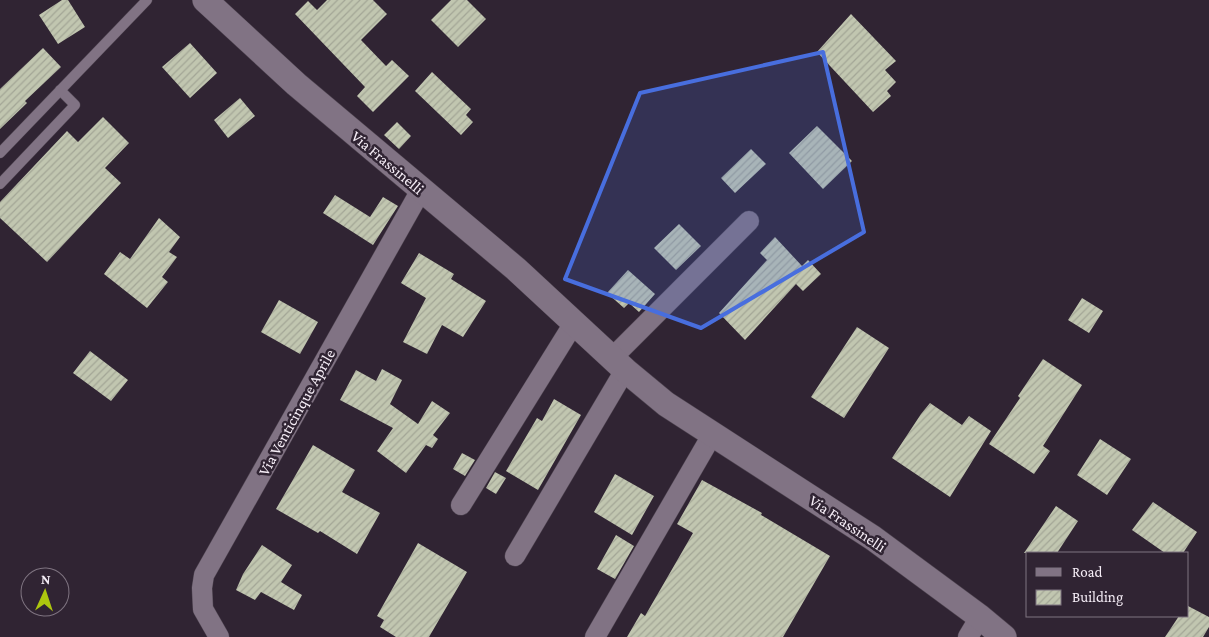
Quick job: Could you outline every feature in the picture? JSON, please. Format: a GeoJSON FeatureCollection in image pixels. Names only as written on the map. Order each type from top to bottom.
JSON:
{"type":"FeatureCollection","features":[{"type":"Feature","properties":{"kind":"street","name":"Via Frassinelli"},"geometry":{"type":"LineString","coordinates":[[205,0],[296,84],[516,269],[618,364],[666,404],[873,538],[974,627],[1004,637]]}},
{"type":"Feature","properties":{"kind":"street","name":"Via Venticinque Aprile"},"geometry":{"type":"LineString","coordinates":[[219,637],[203,609],[202,588],[204,575],[421,190]]}},
{"type":"Feature","properties":{"kind":"street"},"geometry":{"type":"LineString","coordinates":[[515,556],[618,364],[749,221]]}},
{"type":"Feature","properties":{"kind":"street"},"geometry":{"type":"LineString","coordinates":[[462,505],[574,322]]}},
{"type":"Feature","properties":{"kind":"street"},"geometry":{"type":"LineString","coordinates":[[595,637],[712,435]]}},
{"type":"Feature","properties":{"kind":"lane"},"geometry":{"type":"LineString","coordinates":[[0,153],[147,0]]}},
{"type":"Feature","properties":{"kind":"lane"},"geometry":{"type":"LineString","coordinates":[[0,184],[75,105],[60,90]]}},
{"type":"Feature","properties":{"kind":"highlighted area"},"geometry":{"type":"Polygon","coordinates":[[[823,52],[864,232],[701,328],[565,279],[640,93],[823,52]]]}},
{"type":"Feature","properties":{"kind":"building"},"geometry":{"type":"Polygon","coordinates":[[[62,0],[68,0],[85,27],[58,44],[39,15],[62,0]]]}},
{"type":"Feature","properties":{"kind":"building"},"geometry":{"type":"Polygon","coordinates":[[[327,0],[373,0],[387,14],[361,40],[386,66],[392,60],[409,76],[373,112],[357,96],[365,87],[295,14],[308,1],[317,10],[327,0]]]}},
{"type":"Feature","properties":{"kind":"building"},"geometry":{"type":"Polygon","coordinates":[[[451,0],[467,0],[486,19],[458,47],[431,20],[451,0]]]}},
{"type":"Feature","properties":{"kind":"building"},"geometry":{"type":"Polygon","coordinates":[[[851,14],[896,61],[885,70],[896,82],[887,91],[891,96],[873,112],[817,52],[851,14]]]}},
{"type":"Feature","properties":{"kind":"building"},"geometry":{"type":"Polygon","coordinates":[[[190,43],[217,73],[190,98],[162,67],[190,43]]]}},
{"type":"Feature","properties":{"kind":"building"},"geometry":{"type":"Polygon","coordinates":[[[43,48],[61,67],[25,101],[27,103],[0,129],[0,89],[43,48]]]}},
{"type":"Feature","properties":{"kind":"building"},"geometry":{"type":"Polygon","coordinates":[[[432,72],[471,109],[466,115],[473,122],[461,135],[415,91],[432,72]]]}},
{"type":"Feature","properties":{"kind":"building"},"geometry":{"type":"Polygon","coordinates":[[[240,98],[255,116],[228,138],[214,120],[240,98]]]}},
{"type":"Feature","properties":{"kind":"building"},"geometry":{"type":"Polygon","coordinates":[[[103,117],[129,143],[105,168],[121,183],[47,262],[0,218],[0,202],[67,131],[78,142],[103,117]]]}},
{"type":"Feature","properties":{"kind":"building"},"geometry":{"type":"Polygon","coordinates":[[[397,122],[411,136],[399,149],[384,135],[397,122]]]}},
{"type":"Feature","properties":{"kind":"building"},"geometry":{"type":"Polygon","coordinates":[[[817,126],[852,161],[823,189],[789,153],[817,126]]]}},
{"type":"Feature","properties":{"kind":"building"},"geometry":{"type":"Polygon","coordinates":[[[751,149],[766,164],[735,193],[721,178],[751,149]]]}},
{"type":"Feature","properties":{"kind":"building"},"geometry":{"type":"Polygon","coordinates":[[[335,195],[370,217],[383,197],[398,206],[373,245],[323,213],[335,195]]]}},
{"type":"Feature","properties":{"kind":"building"},"geometry":{"type":"Polygon","coordinates":[[[159,218],[180,237],[169,252],[177,257],[162,277],[168,282],[147,308],[104,274],[120,252],[130,259],[159,218]]]}},
{"type":"Feature","properties":{"kind":"building"},"geometry":{"type":"Polygon","coordinates":[[[679,224],[701,246],[676,270],[654,248],[679,224]]]}},
{"type":"Feature","properties":{"kind":"building"},"geometry":{"type":"Polygon","coordinates":[[[775,237],[802,266],[808,260],[821,274],[803,291],[796,284],[745,340],[719,313],[767,260],[760,253],[775,237]]]}},
{"type":"Feature","properties":{"kind":"building"},"geometry":{"type":"Polygon","coordinates":[[[419,253],[454,274],[451,279],[486,301],[463,337],[442,325],[427,354],[403,342],[426,298],[401,283],[419,253]]]}},
{"type":"Feature","properties":{"kind":"building"},"geometry":{"type":"Polygon","coordinates":[[[628,270],[655,294],[639,312],[629,303],[624,308],[607,293],[628,270]]]}},
{"type":"Feature","properties":{"kind":"building"},"geometry":{"type":"Polygon","coordinates":[[[1082,298],[1103,311],[1089,333],[1068,320],[1082,298]]]}},
{"type":"Feature","properties":{"kind":"building"},"geometry":{"type":"Polygon","coordinates":[[[279,300],[318,322],[300,354],[261,332],[279,300]]]}},
{"type":"Feature","properties":{"kind":"building"},"geometry":{"type":"Polygon","coordinates":[[[857,327],[889,348],[844,418],[811,397],[857,327]]]}},
{"type":"Feature","properties":{"kind":"building"},"geometry":{"type":"Polygon","coordinates":[[[90,351],[128,380],[111,401],[73,373],[90,351]]]}},
{"type":"Feature","properties":{"kind":"building"},"geometry":{"type":"Polygon","coordinates":[[[1043,359],[1082,385],[1043,446],[1050,451],[1034,474],[989,444],[1043,359]]]}},
{"type":"Feature","properties":{"kind":"building"},"geometry":{"type":"Polygon","coordinates":[[[382,369],[402,380],[390,404],[418,424],[432,401],[450,413],[433,435],[438,439],[432,448],[426,445],[406,473],[377,451],[393,428],[340,400],[356,370],[376,381],[382,369]]]}},
{"type":"Feature","properties":{"kind":"building"},"geometry":{"type":"Polygon","coordinates":[[[554,399],[581,415],[538,490],[506,471],[537,418],[542,421],[554,399]]]}},
{"type":"Feature","properties":{"kind":"building"},"geometry":{"type":"Polygon","coordinates":[[[930,403],[962,425],[969,416],[991,431],[950,497],[892,458],[930,403]]]}},
{"type":"Feature","properties":{"kind":"building"},"geometry":{"type":"Polygon","coordinates":[[[1100,439],[1131,459],[1107,495],[1077,475],[1100,439]]]}},
{"type":"Feature","properties":{"kind":"building"},"geometry":{"type":"Polygon","coordinates":[[[313,445],[355,470],[342,492],[380,513],[357,554],[320,531],[318,533],[276,509],[313,445]]]}},
{"type":"Feature","properties":{"kind":"building"},"geometry":{"type":"Polygon","coordinates":[[[462,453],[475,460],[465,476],[453,469],[462,453]]]}},
{"type":"Feature","properties":{"kind":"building"},"geometry":{"type":"Polygon","coordinates":[[[495,472],[506,478],[496,494],[486,488],[495,472]]]}},
{"type":"Feature","properties":{"kind":"building"},"geometry":{"type":"Polygon","coordinates":[[[615,474],[654,496],[632,535],[594,512],[615,474]]]}},
{"type":"Feature","properties":{"kind":"building"},"geometry":{"type":"Polygon","coordinates":[[[702,480],[762,513],[761,515],[830,556],[783,637],[627,637],[641,613],[645,616],[693,533],[677,524],[702,480]]]}},
{"type":"Feature","properties":{"kind":"building"},"geometry":{"type":"Polygon","coordinates":[[[1153,502],[1197,532],[1184,552],[1164,552],[1132,530],[1153,502]]]}},
{"type":"Feature","properties":{"kind":"building"},"geometry":{"type":"Polygon","coordinates":[[[1056,506],[1078,521],[1058,552],[1024,553],[1056,506]]]}},
{"type":"Feature","properties":{"kind":"building"},"geometry":{"type":"Polygon","coordinates":[[[616,535],[634,546],[615,579],[597,569],[616,535]]]}},
{"type":"Feature","properties":{"kind":"building"},"geometry":{"type":"Polygon","coordinates":[[[418,543],[467,572],[429,637],[396,637],[380,627],[384,620],[377,616],[418,543]]]}},
{"type":"Feature","properties":{"kind":"building"},"geometry":{"type":"Polygon","coordinates":[[[262,545],[292,565],[281,582],[302,595],[294,610],[261,592],[255,600],[236,590],[243,574],[262,545]]]}},
{"type":"Feature","properties":{"kind":"building"},"geometry":{"type":"Polygon","coordinates":[[[1189,607],[1209,617],[1209,627],[1203,637],[1165,637],[1178,617],[1189,617],[1189,607]]]}}]}
